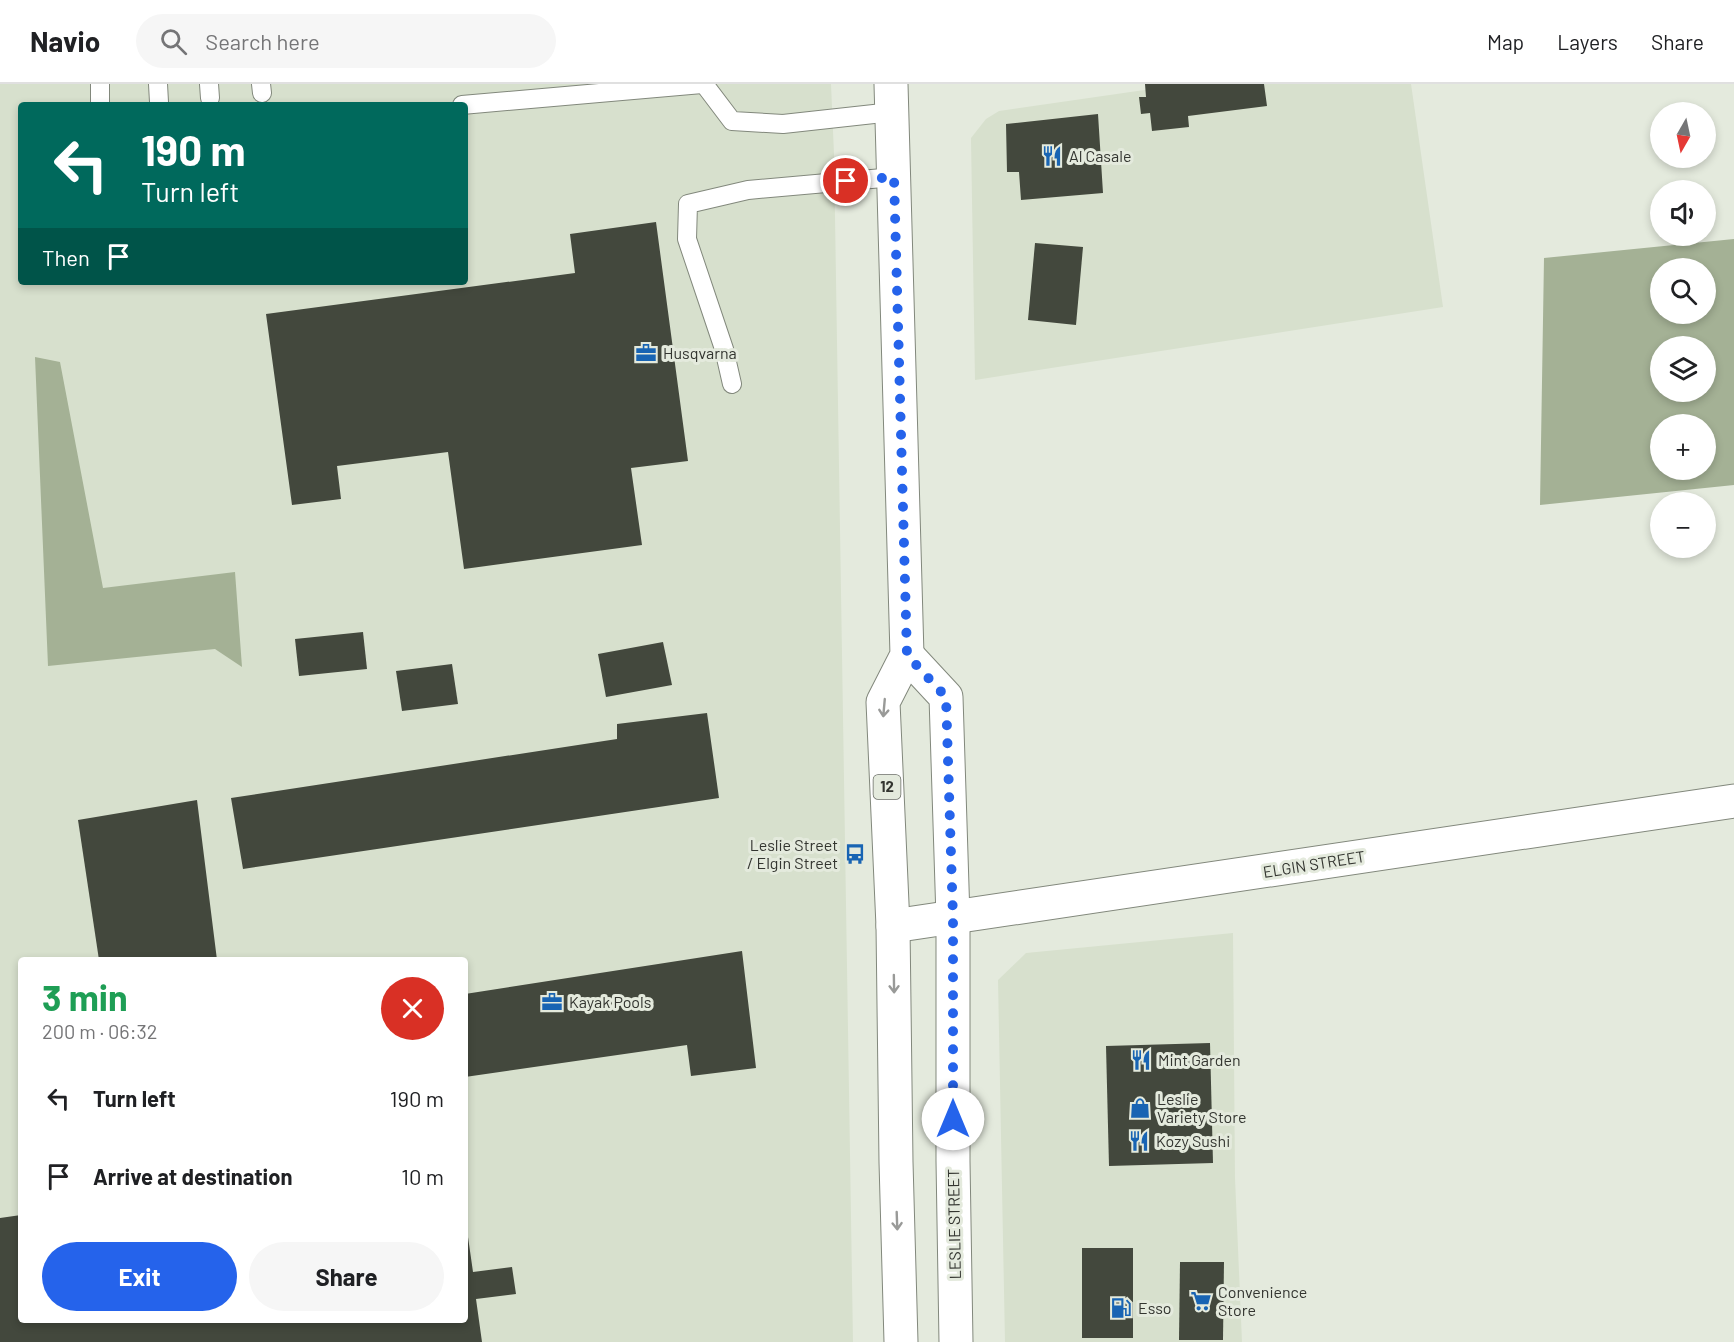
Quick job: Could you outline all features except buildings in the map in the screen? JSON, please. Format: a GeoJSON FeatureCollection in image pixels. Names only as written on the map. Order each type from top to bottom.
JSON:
{"type":"FeatureCollection","features":[{"type":"Feature","properties":{"kind":"main road","name":"12"},"geometry":{"type":"LineString","coordinates":[[892,98],[907,655],[883,702],[893,926],[901,1342]]}},
{"type":"Feature","properties":{"kind":"main road","name":"LESLIE STREET"},"geometry":{"type":"LineString","coordinates":[[907,655],[946,697],[953,918],[956,1342]]}},
{"type":"Feature","properties":{"kind":"main road","name":"ELGIN STREET"},"geometry":{"type":"LineString","coordinates":[[893,926],[1734,801]]}},
{"type":"Feature","properties":{"kind":"lane"},"geometry":{"type":"LineString","coordinates":[[100,84],[100,102]]}},
{"type":"Feature","properties":{"kind":"lane"},"geometry":{"type":"LineString","coordinates":[[468,104],[703,84],[732,121],[783,124],[892,98]]}},
{"type":"Feature","properties":{"kind":"lane"},"geometry":{"type":"LineString","coordinates":[[732,384],[724,349],[687,238],[688,204],[748,190],[894,177]]}},
{"type":"Feature","properties":{"kind":"shaded area"},"geometry":{"type":"Polygon","coordinates":[[[0,84],[831,84],[853,1342],[0,1342],[0,84]]]}},
{"type":"Feature","properties":{"kind":"shaded area"},"geometry":{"type":"Polygon","coordinates":[[[1186,84],[1411,84],[1443,307],[975,380],[971,138],[986,119],[999,111],[1186,84]]]}},
{"type":"Feature","properties":{"kind":"shaded area"},"geometry":{"type":"Polygon","coordinates":[[[1734,239],[1734,485],[1540,505],[1544,258],[1664,246],[1716,246],[1716,241],[1734,239]]]}},
{"type":"Feature","properties":{"kind":"shaded area"},"geometry":{"type":"Polygon","coordinates":[[[35,357],[60,362],[103,588],[235,572],[242,667],[215,649],[48,666],[35,357]]]}},
{"type":"Feature","properties":{"kind":"shaded area"},"geometry":{"type":"Polygon","coordinates":[[[1233,933],[1235,1178],[1242,1342],[1005,1342],[998,980],[1026,953],[1233,933]]]}},
{"type":"Feature","properties":{"kind":"place","name":"Al Casale"},"geometry":{"type":"Point","coordinates":[1052,156]}},
{"type":"Feature","properties":{"kind":"place","name":"Husqvarna"},"geometry":{"type":"Point","coordinates":[646,353]}},
{"type":"Feature","properties":{"kind":"place","name":"Leslie Street / Elgin Street"},"geometry":{"type":"Point","coordinates":[855,854]}},
{"type":"Feature","properties":{"kind":"place","name":"Kayak Pools"},"geometry":{"type":"Point","coordinates":[552,1002]}},
{"type":"Feature","properties":{"kind":"place","name":"Mint Garden"},"geometry":{"type":"Point","coordinates":[1141,1060]}},
{"type":"Feature","properties":{"kind":"place","name":"Leslie Variety Store"},"geometry":{"type":"Point","coordinates":[1140,1108]}},
{"type":"Feature","properties":{"kind":"place","name":"Kozy Sushi"},"geometry":{"type":"Point","coordinates":[1139,1141]}},
{"type":"Feature","properties":{"kind":"place","name":"Convenience Store"},"geometry":{"type":"Point","coordinates":[1201,1301]}},
{"type":"Feature","properties":{"kind":"place","name":"Esso"},"geometry":{"type":"Point","coordinates":[1121,1308]}},
{"type":"Feature","properties":{"kind":"route"},"geometry":{"type":"LineString","coordinates":[[846,181],[894,177],[907,655],[946,697],[953,918],[953,1119]]}}]}
